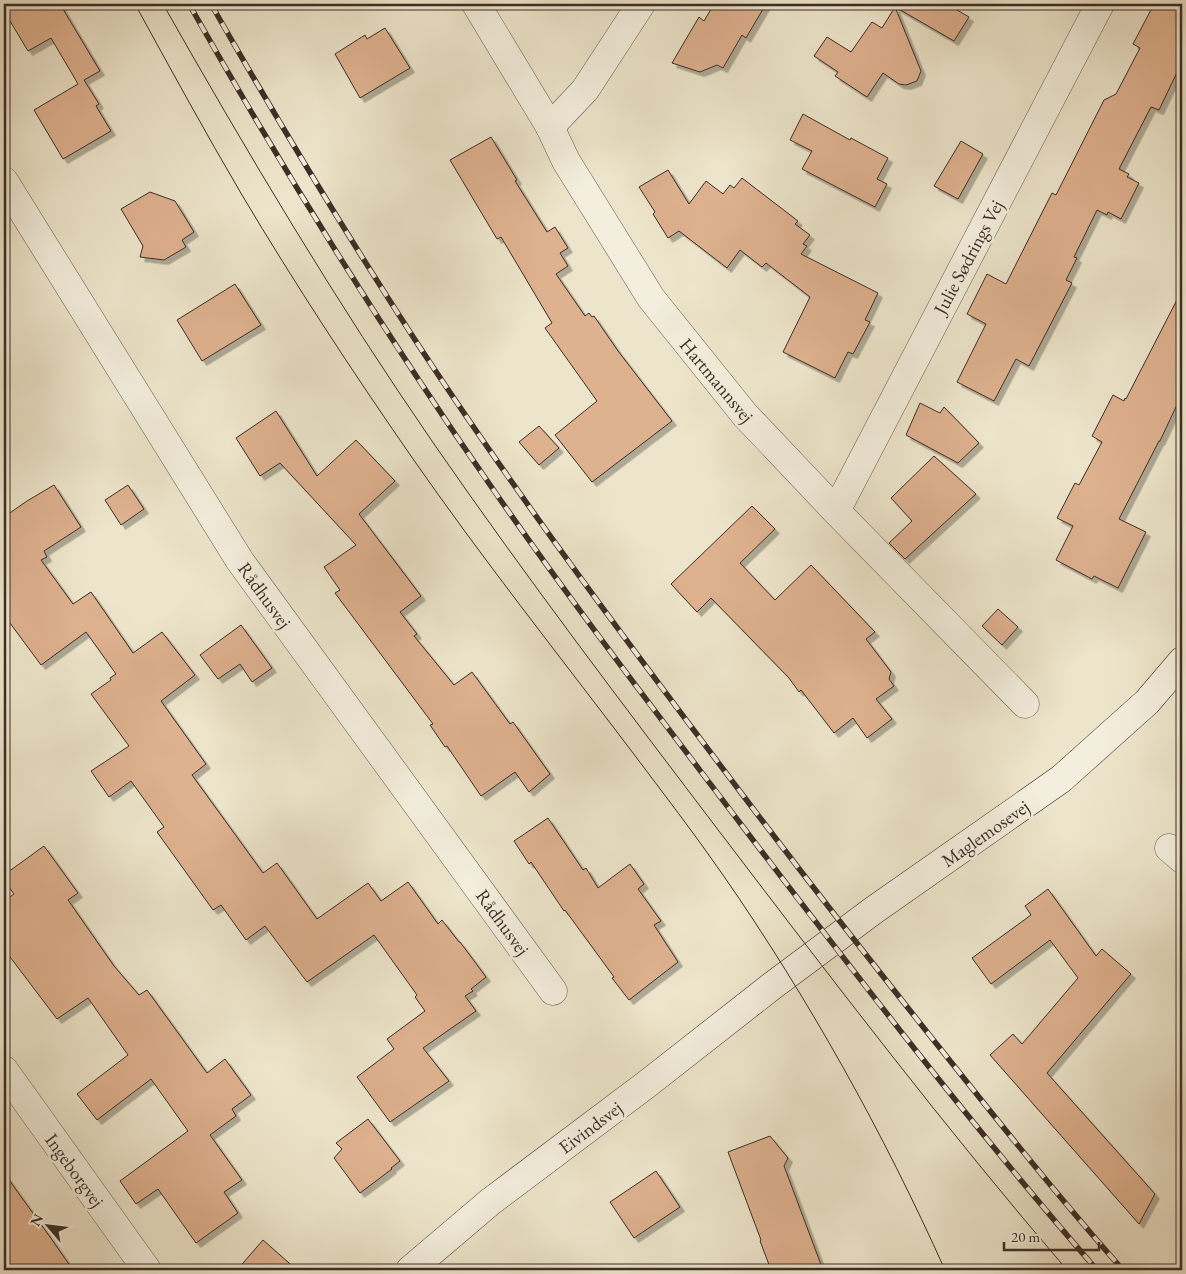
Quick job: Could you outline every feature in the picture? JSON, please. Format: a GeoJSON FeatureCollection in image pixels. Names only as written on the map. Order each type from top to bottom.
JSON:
{"type":"FeatureCollection","features":[{"type":"Feature","properties":{"kind":"street","name":"Hartmannsvej"},"geometry":{"type":"LineString","coordinates":[[476,4],[550,127],[566,161],[651,298],[745,414],[836,511],[1025,704]]}},
{"type":"Feature","properties":{"kind":"street"},"geometry":{"type":"LineString","coordinates":[[550,127],[585,90],[640,4]]}},
{"type":"Feature","properties":{"kind":"street","name":"Julie Sødrings Vej"},"geometry":{"type":"LineString","coordinates":[[836,511],[1100,4]]}},
{"type":"Feature","properties":{"kind":"street","name":"Rådhusvej"},"geometry":{"type":"LineString","coordinates":[[4,181],[240,561],[553,991]]}},
{"type":"Feature","properties":{"kind":"street","name":"Maglemosevej"},"geometry":{"type":"LineString","coordinates":[[772,986],[874,910],[1061,779],[1147,702],[1182,661]]}},
{"type":"Feature","properties":{"kind":"street","name":"Eivindsvej"},"geometry":{"type":"LineString","coordinates":[[410,1270],[490,1202],[647,1084],[772,986]]}},
{"type":"Feature","properties":{"kind":"street","name":"Ingeborgvej"},"geometry":{"type":"LineString","coordinates":[[4,1073],[147,1270]]}},
{"type":"Feature","properties":{"kind":"building"},"geometry":{"type":"Polygon","coordinates":[[[4,4],[60,4],[100,71],[84,80],[99,104],[96,106],[111,131],[63,159],[34,110],[78,84],[51,38],[28,51],[4,11],[4,4]]]}},
{"type":"Feature","properties":{"kind":"building"},"geometry":{"type":"Polygon","coordinates":[[[714,4],[766,4],[746,38],[742,35],[723,68],[717,65],[700,72],[672,63],[699,17],[704,21],[714,4]]]}},
{"type":"Feature","properties":{"kind":"building"},"geometry":{"type":"Polygon","coordinates":[[[890,4],[947,4],[969,17],[954,41],[890,4]]]}},
{"type":"Feature","properties":{"kind":"building"},"geometry":{"type":"Polygon","coordinates":[[[1154,4],[1182,4],[1182,62],[1159,110],[1151,107],[1119,169],[1129,174],[1127,177],[1139,183],[1121,219],[1108,212],[1107,215],[1097,210],[1074,257],[1077,258],[1066,280],[1072,283],[1029,366],[1016,359],[994,401],[957,382],[986,324],[967,314],[987,274],[1006,284],[1052,193],[1056,195],[1104,100],[1116,94],[1140,48],[1133,44],[1154,4]]]}},
{"type":"Feature","properties":{"kind":"building"},"geometry":{"type":"Polygon","coordinates":[[[895,7],[921,71],[917,81],[906,85],[899,84],[883,73],[867,97],[835,76],[838,72],[814,56],[827,37],[851,52],[872,22],[882,28],[895,7]]]}},
{"type":"Feature","properties":{"kind":"building"},"geometry":{"type":"Polygon","coordinates":[[[385,28],[410,68],[360,98],[335,54],[365,35],[367,39],[385,28]]]}},
{"type":"Feature","properties":{"kind":"building"},"geometry":{"type":"Polygon","coordinates":[[[803,114],[888,158],[877,179],[887,184],[875,207],[802,169],[812,151],[790,140],[803,114]]]}},
{"type":"Feature","properties":{"kind":"building"},"geometry":{"type":"Polygon","coordinates":[[[491,137],[517,180],[515,181],[547,232],[555,227],[568,248],[560,253],[568,266],[556,274],[585,316],[589,313],[592,317],[594,316],[618,351],[672,421],[592,482],[555,435],[597,401],[545,328],[552,323],[501,237],[497,239],[450,160],[491,137]]]}},
{"type":"Feature","properties":{"kind":"building"},"geometry":{"type":"Polygon","coordinates":[[[961,141],[983,154],[958,199],[934,186],[961,141]]]}},
{"type":"Feature","properties":{"kind":"building"},"geometry":{"type":"Polygon","coordinates":[[[668,170],[689,204],[706,181],[723,194],[730,185],[734,188],[742,178],[798,221],[795,224],[810,235],[803,244],[807,246],[801,254],[878,293],[865,320],[870,322],[853,354],[848,352],[835,378],[783,352],[810,297],[766,263],[762,267],[740,250],[727,268],[679,231],[668,238],[653,214],[655,212],[639,187],[668,170]]]}},
{"type":"Feature","properties":{"kind":"building"},"geometry":{"type":"Polygon","coordinates":[[[150,192],[175,201],[194,232],[182,240],[186,247],[164,260],[140,257],[143,246],[121,209],[150,192]]]}},
{"type":"Feature","properties":{"kind":"building"},"geometry":{"type":"Polygon","coordinates":[[[235,284],[261,325],[202,361],[177,320],[235,284]]]}},
{"type":"Feature","properties":{"kind":"building"},"geometry":{"type":"Polygon","coordinates":[[[1182,290],[1182,394],[1160,441],[1119,519],[1146,532],[1118,588],[1094,576],[1092,579],[1056,560],[1073,526],[1057,518],[1075,483],[1079,485],[1102,442],[1092,436],[1113,395],[1124,401],[1126,399],[1182,290]]]}},
{"type":"Feature","properties":{"kind":"building"},"geometry":{"type":"Polygon","coordinates":[[[920,403],[940,413],[944,407],[979,443],[958,463],[906,435],[920,403]]]}},
{"type":"Feature","properties":{"kind":"building"},"geometry":{"type":"Polygon","coordinates":[[[276,411],[317,476],[356,440],[395,481],[359,514],[421,596],[400,612],[417,634],[414,636],[454,685],[472,672],[510,724],[513,722],[550,774],[529,792],[515,772],[481,796],[447,746],[445,747],[430,725],[433,724],[335,593],[340,590],[324,567],[356,545],[280,463],[260,476],[236,438],[276,411]]]}},
{"type":"Feature","properties":{"kind":"building"},"geometry":{"type":"Polygon","coordinates":[[[539,426],[559,448],[539,465],[519,442],[539,426]]]}},
{"type":"Feature","properties":{"kind":"building"},"geometry":{"type":"Polygon","coordinates":[[[934,456],[976,494],[905,559],[889,543],[912,521],[891,498],[934,456]]]}},
{"type":"Feature","properties":{"kind":"building"},"geometry":{"type":"Polygon","coordinates":[[[54,485],[81,527],[44,551],[47,557],[41,560],[73,604],[91,592],[133,653],[162,632],[195,675],[161,701],[206,764],[192,775],[263,873],[277,863],[317,919],[368,883],[381,901],[408,882],[438,924],[442,920],[486,977],[471,989],[473,991],[465,996],[476,1011],[423,1048],[449,1081],[390,1122],[357,1077],[394,1049],[387,1039],[425,1011],[415,997],[417,995],[374,935],[307,982],[265,926],[246,940],[221,905],[213,910],[157,832],[164,827],[131,781],[109,797],[91,771],[129,746],[91,694],[111,680],[110,678],[116,674],[86,632],[41,665],[4,615],[4,517],[54,485]]]}},
{"type":"Feature","properties":{"kind":"building"},"geometry":{"type":"Polygon","coordinates":[[[128,485],[144,509],[121,525],[105,500],[128,485]]]}},
{"type":"Feature","properties":{"kind":"building"},"geometry":{"type":"Polygon","coordinates":[[[752,506],[775,529],[740,563],[775,600],[811,565],[875,632],[866,639],[891,672],[889,679],[894,686],[876,699],[892,719],[867,738],[853,718],[834,733],[801,690],[799,692],[789,678],[711,598],[697,612],[671,584],[752,506]]]}},
{"type":"Feature","properties":{"kind":"building"},"geometry":{"type":"Polygon","coordinates":[[[998,609],[1018,627],[1002,645],[982,626],[998,609]]]}},
{"type":"Feature","properties":{"kind":"building"},"geometry":{"type":"Polygon","coordinates":[[[241,625],[272,668],[252,682],[240,664],[218,679],[200,655],[241,625]]]}},
{"type":"Feature","properties":{"kind":"building"},"geometry":{"type":"Polygon","coordinates":[[[548,818],[583,870],[586,868],[598,888],[630,864],[644,884],[638,889],[661,921],[654,925],[678,962],[629,1000],[514,841],[548,818]]]}},
{"type":"Feature","properties":{"kind":"building"},"geometry":{"type":"Polygon","coordinates":[[[44,846],[78,893],[68,900],[114,966],[139,995],[147,990],[207,1073],[225,1059],[251,1095],[232,1109],[236,1116],[210,1135],[242,1180],[224,1192],[238,1213],[196,1243],[158,1189],[136,1204],[120,1181],[188,1131],[151,1079],[97,1120],[77,1094],[128,1055],[88,998],[57,1019],[4,949],[4,901],[14,894],[4,880],[4,875],[44,846]]]}},
{"type":"Feature","properties":{"kind":"building"},"geometry":{"type":"Polygon","coordinates":[[[1048,889],[1096,956],[1102,949],[1131,974],[1047,1073],[1155,1194],[1139,1224],[990,1055],[1013,1034],[1022,1044],[1078,978],[1050,940],[991,984],[972,958],[1031,915],[1025,906],[1048,889]]]}},
{"type":"Feature","properties":{"kind":"building"},"geometry":{"type":"Polygon","coordinates":[[[368,1119],[400,1161],[360,1193],[334,1158],[342,1149],[336,1143],[368,1119]]]}},
{"type":"Feature","properties":{"kind":"building"},"geometry":{"type":"Polygon","coordinates":[[[770,1136],[788,1158],[784,1166],[823,1270],[771,1270],[728,1152],[770,1136]]]}},
{"type":"Feature","properties":{"kind":"building"},"geometry":{"type":"Polygon","coordinates":[[[656,1171],[680,1207],[634,1238],[610,1202],[656,1171]]]}},
{"type":"Feature","properties":{"kind":"building"},"geometry":{"type":"Polygon","coordinates":[[[4,1173],[50,1237],[73,1270],[4,1270],[4,1173]]]}},
{"type":"Feature","properties":{"kind":"building"},"geometry":{"type":"Polygon","coordinates":[[[263,1240],[297,1270],[237,1270],[263,1240]]]}},
{"type":"Feature","properties":{"kind":"tram line"},"geometry":{"type":"LineString","coordinates":[[135,4],[242,195],[303,294],[367,392],[465,531],[701,844],[755,922],[843,1067],[896,1168],[945,1270]]}},
{"type":"Feature","properties":{"kind":"tram line"},"geometry":{"type":"LineString","coordinates":[[163,4],[260,172],[328,282],[362,336],[469,494],[612,690],[806,945],[934,1109],[1067,1270]]}},
{"type":"Feature","properties":{"kind":"railway"},"geometry":{"type":"LineString","coordinates":[[189,4],[337,253],[415,375],[526,537],[648,701],[871,993],[1005,1161],[1097,1270]]}},
{"type":"Feature","properties":{"kind":"railway"},"geometry":{"type":"LineString","coordinates":[[211,4],[261,91],[365,262],[458,404],[578,575],[843,926],[1010,1135],[1123,1270]]}}]}
